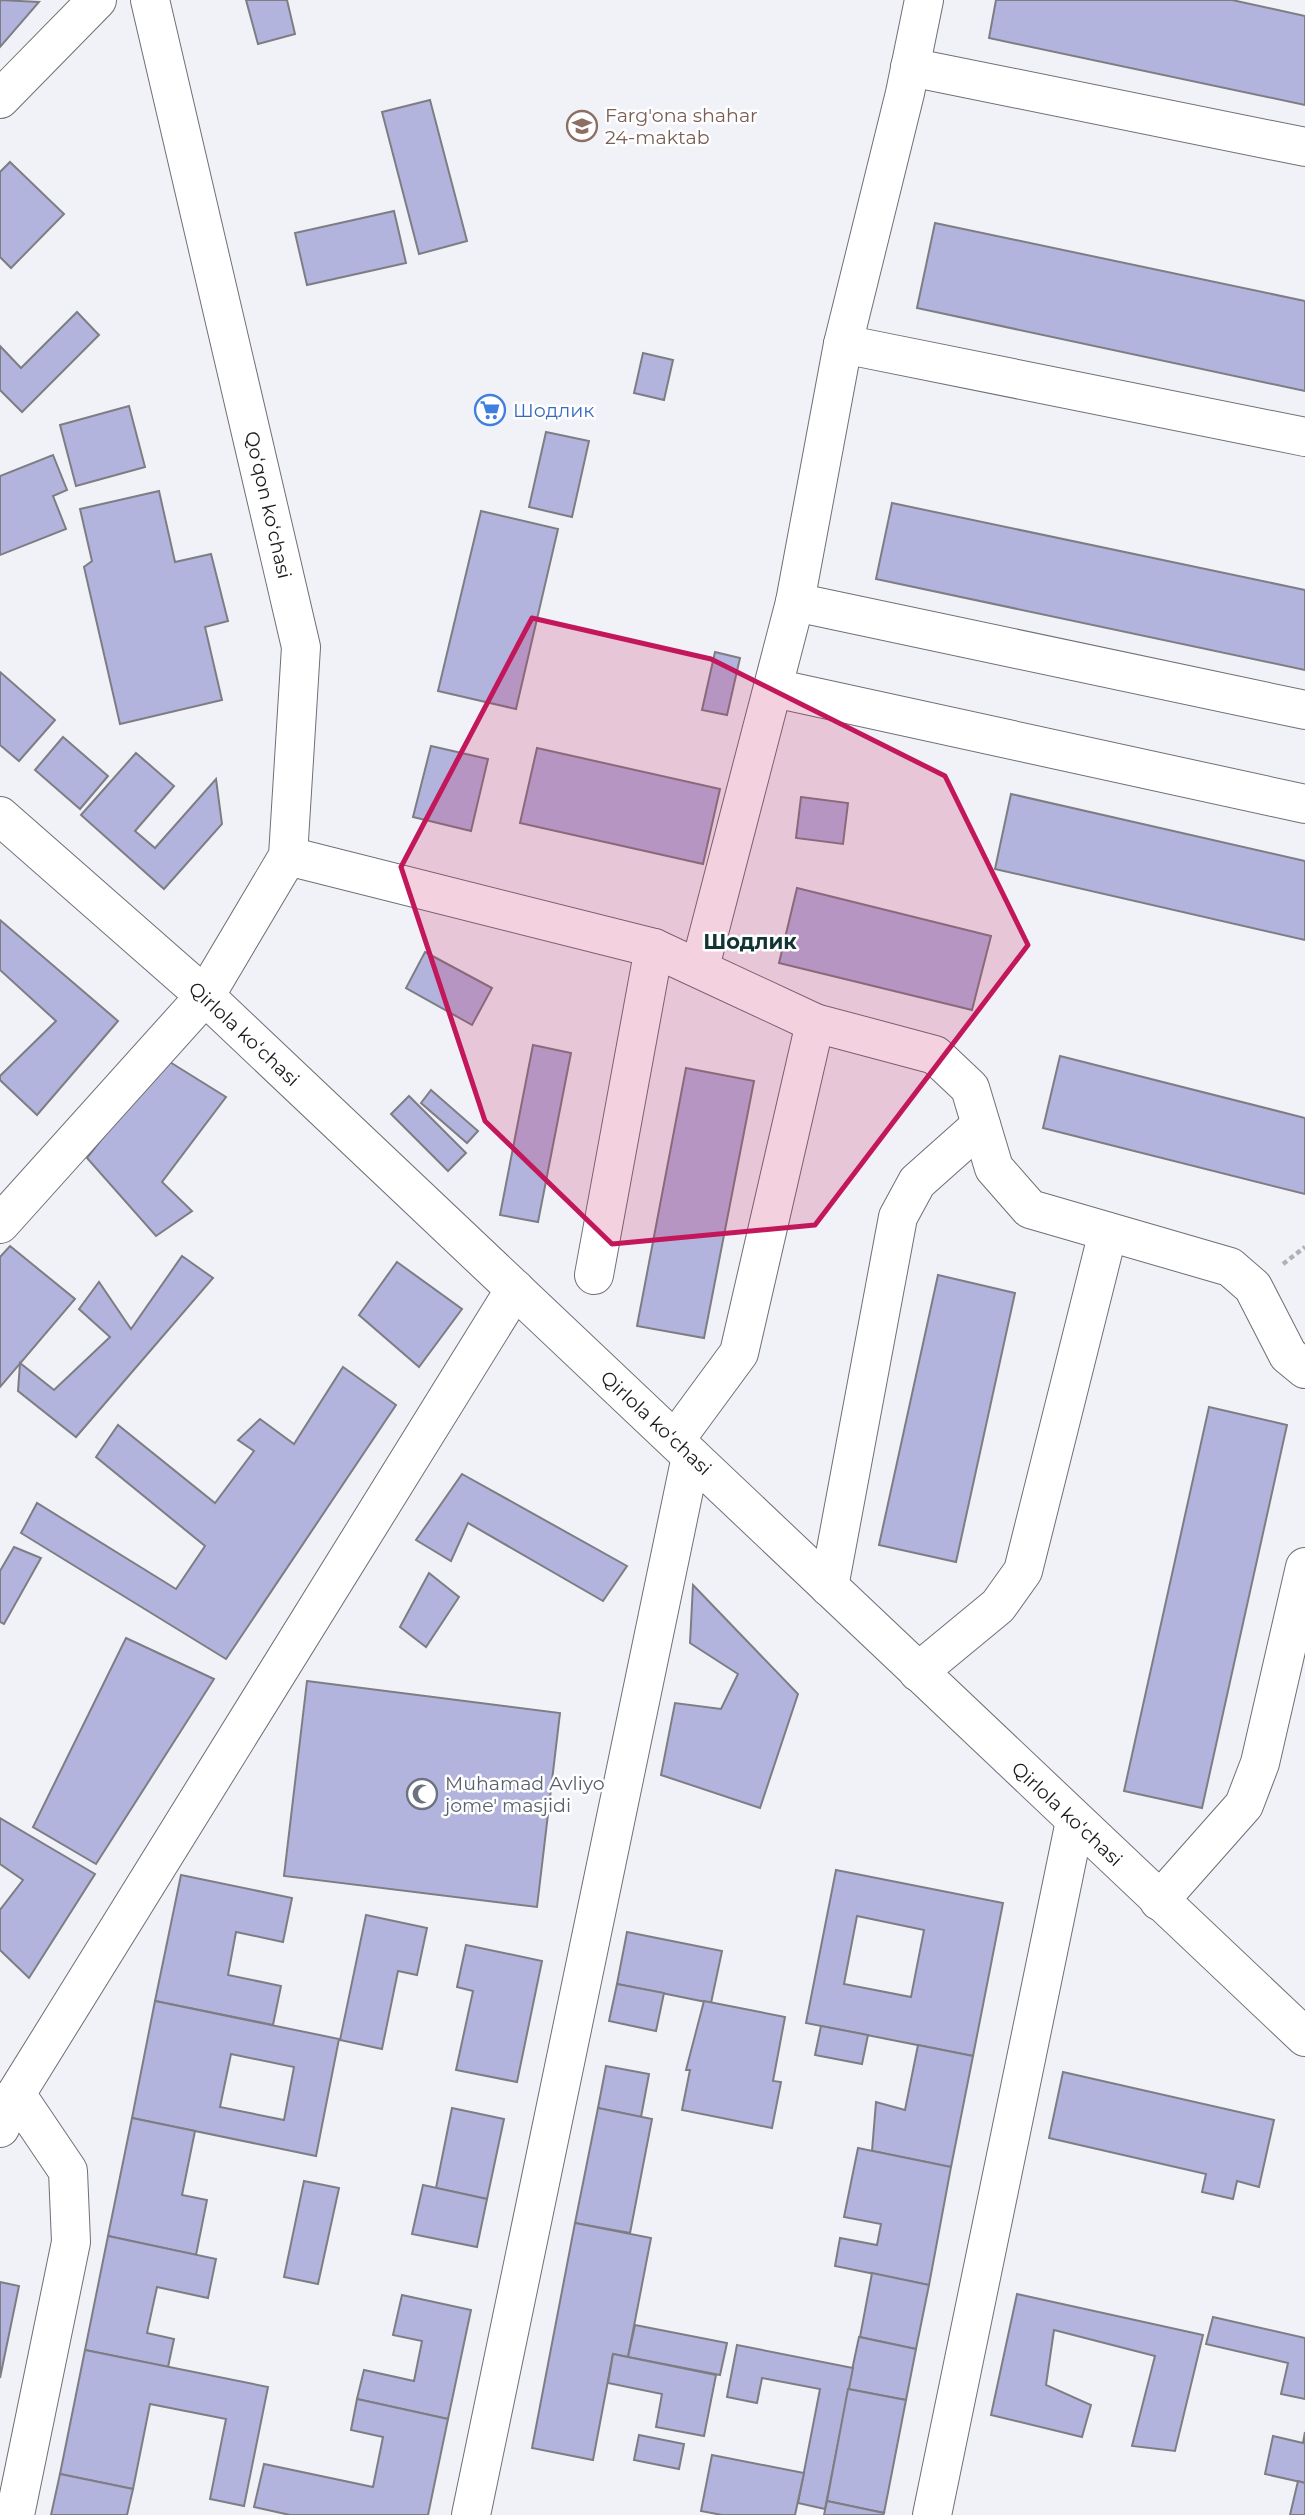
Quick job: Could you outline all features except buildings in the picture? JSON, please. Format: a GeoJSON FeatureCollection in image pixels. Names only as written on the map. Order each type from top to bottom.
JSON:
{"type":"FeatureCollection","features":[{"type":"Feature","properties":{"kind":"street"},"geometry":{"type":"LineString","coordinates":[[0,99],[97,0]]}},
{"type":"Feature","properties":{"kind":"street","name":"Qoʻqon koʻchasi"},"geometry":{"type":"LineString","coordinates":[[0,1224],[205,996],[288,856],[301,647],[150,0]]}},
{"type":"Feature","properties":{"kind":"street"},"geometry":{"type":"LineString","coordinates":[[700,967],[795,602],[843,344],[924,0]]}},
{"type":"Feature","properties":{"kind":"street"},"geometry":{"type":"LineString","coordinates":[[910,67],[1305,147]]}},
{"type":"Feature","properties":{"kind":"street"},"geometry":{"type":"LineString","coordinates":[[843,344],[1305,437]]}},
{"type":"Feature","properties":{"kind":"street"},"geometry":{"type":"LineString","coordinates":[[795,602],[1305,710]]}},
{"type":"Feature","properties":{"kind":"street"},"geometry":{"type":"LineString","coordinates":[[774,688],[1305,804]]}},
{"type":"Feature","properties":{"kind":"street","name":"Qirlola koʻchasi"},"geometry":{"type":"LineString","coordinates":[[0,816],[205,996],[1305,2037]]}},
{"type":"Feature","properties":{"kind":"street"},"geometry":{"type":"LineString","coordinates":[[288,856],[654,948],[700,967],[815,1023],[934,1055],[970,1088],[993,1168],[1030,1209],[1230,1267],[1253,1287],[1288,1354],[1305,1369]]}},
{"type":"Feature","properties":{"kind":"street"},"geometry":{"type":"LineString","coordinates":[[594,1275],[654,948]]}},
{"type":"Feature","properties":{"kind":"street"},"geometry":{"type":"LineString","coordinates":[[471,2515],[683,1448],[739,1353],[815,1023]]}},
{"type":"Feature","properties":{"kind":"street"},"geometry":{"type":"LineString","coordinates":[[829,1587],[898,1217],[917,1182],[981,1125]]}},
{"type":"Feature","properties":{"kind":"street"},"geometry":{"type":"LineString","coordinates":[[918,1671],[998,1606],[1023,1571],[1108,1232]]}},
{"type":"Feature","properties":{"kind":"street"},"geometry":{"type":"LineString","coordinates":[[0,2128],[16,2094],[515,1289]]}},
{"type":"Feature","properties":{"kind":"street"},"geometry":{"type":"LineString","coordinates":[[1159,1900],[1244,1805],[1260,1763],[1305,1567]]}},
{"type":"Feature","properties":{"kind":"street"},"geometry":{"type":"LineString","coordinates":[[932,2515],[1075,1821]]}},
{"type":"Feature","properties":{"kind":"street"},"geometry":{"type":"LineString","coordinates":[[15,2515],[71,2242],[68,2171],[16,2094]]}},
{"type":"Feature","properties":{"kind":"highlighted area"},"geometry":{"type":"Polygon","coordinates":[[[532,618],[711,659],[945,776],[1028,945],[815,1225],[612,1244],[485,1121],[401,867],[532,618]]]}},
{"type":"Feature","properties":{"kind":"place","name":"Farg'ona shahar 24-maktab"},"geometry":{"type":"Point","coordinates":[582,126]}},
{"type":"Feature","properties":{"kind":"place","name":"Шодлик"},"geometry":{"type":"Point","coordinates":[490,410]}},
{"type":"Feature","properties":{"kind":"place","name":"Muhamad Avliyo jome' masjidi"},"geometry":{"type":"Point","coordinates":[422,1794]}},
{"type":"Feature","properties":{"kind":"district","name":"Шодлик"},"geometry":{"type":"Point","coordinates":[750,941]}}]}
